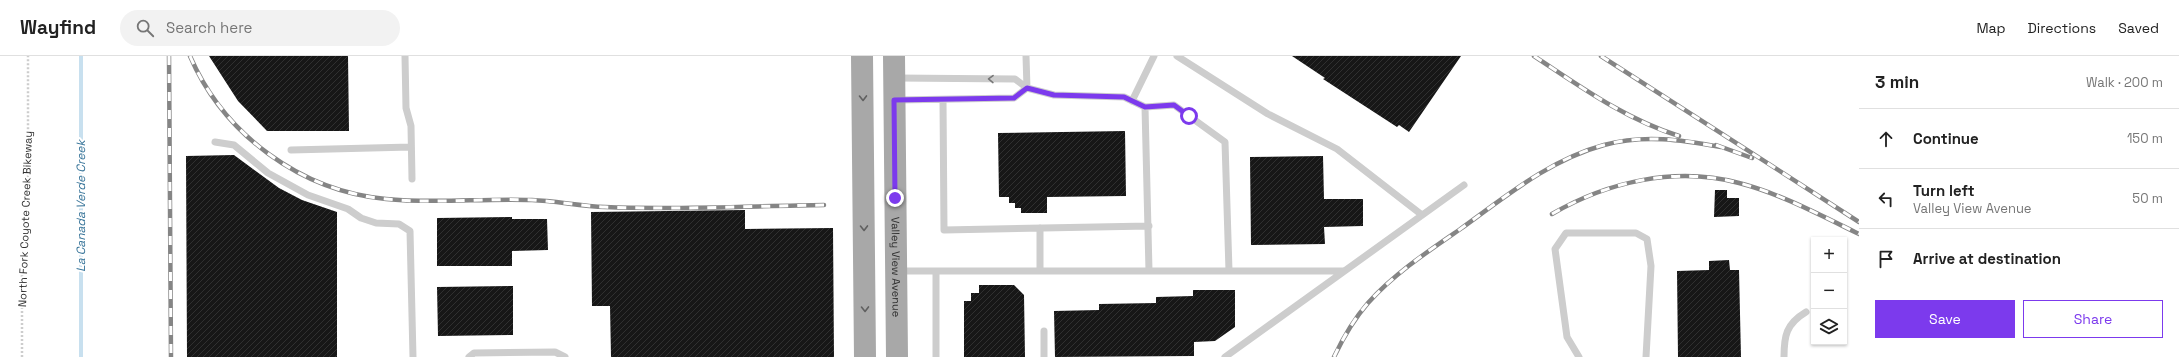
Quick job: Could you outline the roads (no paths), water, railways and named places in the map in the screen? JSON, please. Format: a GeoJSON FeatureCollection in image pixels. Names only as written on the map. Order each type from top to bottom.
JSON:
{"type":"FeatureCollection","features":[{"type":"Feature","properties":{"kind":"main road"},"geometry":{"type":"LineString","coordinates":[[862,56],[865,357]]}},
{"type":"Feature","properties":{"kind":"main road","name":"Valley View Avenue"},"geometry":{"type":"LineString","coordinates":[[894,56],[897,357]]}},
{"type":"Feature","properties":{"kind":"lane"},"geometry":{"type":"LineString","coordinates":[[405,56],[406,108],[411,126],[412,179]]}},
{"type":"Feature","properties":{"kind":"lane"},"geometry":{"type":"LineString","coordinates":[[1026,56],[1027,88]]}},
{"type":"Feature","properties":{"kind":"lane"},"geometry":{"type":"LineString","coordinates":[[1132,101],[1154,56]]}},
{"type":"Feature","properties":{"kind":"lane"},"geometry":{"type":"LineString","coordinates":[[1177,56],[1268,114],[1337,149],[1422,215]]}},
{"type":"Feature","properties":{"kind":"lane"},"geometry":{"type":"LineString","coordinates":[[894,78],[1015,79],[1027,88],[1054,95],[1124,97],[1145,107],[1174,105],[1225,142],[1229,271]]}},
{"type":"Feature","properties":{"kind":"lane"},"geometry":{"type":"LineString","coordinates":[[894,100],[1014,98],[1027,88]]}},
{"type":"Feature","properties":{"kind":"lane"},"geometry":{"type":"LineString","coordinates":[[943,100],[944,230],[1149,226]]}},
{"type":"Feature","properties":{"kind":"lane"},"geometry":{"type":"LineString","coordinates":[[1145,107],[1149,271]]}},
{"type":"Feature","properties":{"kind":"lane"},"geometry":{"type":"LineString","coordinates":[[215,142],[234,145],[268,173],[308,195],[348,209],[361,218],[376,223],[399,224],[410,231],[413,357]]}},
{"type":"Feature","properties":{"kind":"lane"},"geometry":{"type":"LineString","coordinates":[[291,150],[411,147]]}},
{"type":"Feature","properties":{"kind":"lane"},"geometry":{"type":"LineString","coordinates":[[1224,357],[1464,185]]}},
{"type":"Feature","properties":{"kind":"lane"},"geometry":{"type":"LineString","coordinates":[[1040,228],[1040,269]]}},
{"type":"Feature","properties":{"kind":"lane"},"geometry":{"type":"LineString","coordinates":[[1579,357],[1567,338],[1555,249],[1566,233],[1584,232],[1636,233],[1648,239],[1651,266],[1646,357]]}},
{"type":"Feature","properties":{"kind":"lane"},"geometry":{"type":"LineString","coordinates":[[896,271],[936,272],[1040,269],[1149,271],[1344,271]]}},
{"type":"Feature","properties":{"kind":"lane"},"geometry":{"type":"LineString","coordinates":[[936,272],[936,357]]}},
{"type":"Feature","properties":{"kind":"lane"},"geometry":{"type":"LineString","coordinates":[[1784,357],[1785,333],[1797,318],[1806,312]]}},
{"type":"Feature","properties":{"kind":"lane"},"geometry":{"type":"LineString","coordinates":[[1044,331],[1044,357]]}},
{"type":"Feature","properties":{"kind":"lane"},"geometry":{"type":"LineString","coordinates":[[469,357],[474,353],[555,352],[565,357]]}},
{"type":"Feature","properties":{"kind":"waterway","name":"La Canada Verde Creek"},"geometry":{"type":"LineString","coordinates":[[81,56],[81,357]]}},
{"type":"Feature","properties":{"kind":"railway"},"geometry":{"type":"LineString","coordinates":[[169,56],[171,357]]}},
{"type":"Feature","properties":{"kind":"railway"},"geometry":{"type":"LineString","coordinates":[[190,56],[205,84],[223,111],[245,134],[269,154],[296,171],[324,184],[355,194],[404,200],[532,200],[632,208],[824,205]]}},
{"type":"Feature","properties":{"kind":"railway"},"geometry":{"type":"LineString","coordinates":[[1534,56],[1586,90],[1640,121],[1679,136]]}},
{"type":"Feature","properties":{"kind":"railway"},"geometry":{"type":"LineString","coordinates":[[1601,56],[1859,222]]}},
{"type":"Feature","properties":{"kind":"railway"},"geometry":{"type":"LineString","coordinates":[[1334,357],[1358,316],[1378,292],[1389,282],[1423,255],[1546,170],[1565,160],[1604,145],[1634,140],[1677,140],[1721,147]]}},
{"type":"Feature","properties":{"kind":"railway"},"geometry":{"type":"LineString","coordinates":[[1716,145],[1752,158]]}},
{"type":"Feature","properties":{"kind":"railway"},"geometry":{"type":"LineString","coordinates":[[1552,214],[1595,193],[1618,186],[1642,180],[1691,176],[1715,178],[1754,187],[1800,206],[1859,234]]}}]}
